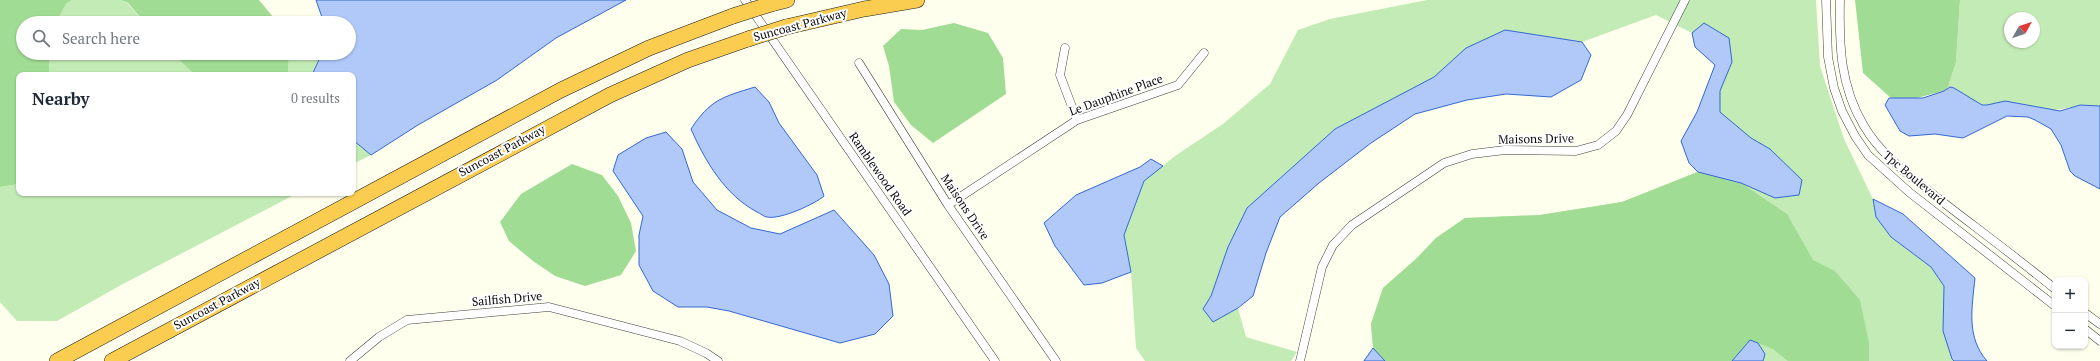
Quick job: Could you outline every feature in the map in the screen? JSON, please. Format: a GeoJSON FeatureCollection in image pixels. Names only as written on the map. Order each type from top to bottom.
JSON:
{"type":"FeatureCollection","features":[{"type":"Feature","properties":{"kind":"highway"},"geometry":{"type":"LineString","coordinates":[[57,361],[561,90],[649,48],[733,16],[788,0]]}},
{"type":"Feature","properties":{"kind":"highway","name":"Suncoast Parkway"},"geometry":{"type":"LineString","coordinates":[[112,361],[610,95],[688,60],[786,27],[856,10],[917,0]]}},
{"type":"Feature","properties":{"kind":"street","name":"Ramblewood Road"},"geometry":{"type":"LineString","coordinates":[[745,0],[995,361]]}},
{"type":"Feature","properties":{"kind":"street","name":"Maisons Drive"},"geometry":{"type":"LineString","coordinates":[[1300,361],[1322,267],[1333,244],[1352,225],[1444,163],[1472,154],[1505,150],[1576,151],[1598,145],[1616,131],[1627,115],[1685,0]]}},
{"type":"Feature","properties":{"kind":"street","name":"Tpc Boulevard"},"geometry":{"type":"LineString","coordinates":[[1826,0],[1828,57],[1834,88],[1842,111],[1855,136],[1868,155],[1915,197],[2052,304]]}},
{"type":"Feature","properties":{"kind":"street","name":"Tpc Boulevard"},"geometry":{"type":"LineString","coordinates":[[1840,0],[1839,49],[1844,72],[1852,101],[1863,126],[1876,145],[1918,182],[2052,287]]}},
{"type":"Feature","properties":{"kind":"street"},"geometry":{"type":"LineString","coordinates":[[1065,48],[1060,74],[1077,120]]}},
{"type":"Feature","properties":{"kind":"street","name":"Le Dauphine Place"},"geometry":{"type":"LineString","coordinates":[[948,205],[1077,120],[1178,85],[1204,53]]}},
{"type":"Feature","properties":{"kind":"street","name":"Maisons Drive"},"geometry":{"type":"LineString","coordinates":[[859,63],[948,205],[1056,361]]}},
{"type":"Feature","properties":{"kind":"street","name":"Sailfish Drive"},"geometry":{"type":"LineString","coordinates":[[350,361],[379,337],[407,320],[549,307],[680,341],[706,353],[718,361]]}},
{"type":"Feature","properties":{"kind":"street"},"geometry":{"type":"LineString","coordinates":[[2088,315],[2100,324]]}},
{"type":"Feature","properties":{"kind":"street"},"geometry":{"type":"LineString","coordinates":[[2088,331],[2100,341]]}},
{"type":"Feature","properties":{"kind":"green space"},"geometry":{"type":"Polygon","coordinates":[[[0,0],[72,0],[66,4],[60,16],[16,16],[16,60],[50,60],[49,72],[16,72],[16,184],[0,187],[0,0]]]}},
{"type":"Feature","properties":{"kind":"green space"},"geometry":{"type":"Polygon","coordinates":[[[72,0],[121,0],[127,3],[139,16],[60,16],[66,4],[72,0]]]}},
{"type":"Feature","properties":{"kind":"green space"},"geometry":{"type":"Polygon","coordinates":[[[121,0],[259,0],[272,16],[139,16],[128,3],[121,0]]]}},
{"type":"Feature","properties":{"kind":"green space"},"geometry":{"type":"Polygon","coordinates":[[[1427,0],[1816,0],[1820,66],[1844,139],[1873,199],[1876,217],[1891,237],[1931,267],[1944,286],[1943,331],[1954,361],[1363,361],[1373,348],[1371,324],[1383,288],[1417,258],[1436,238],[1465,218],[1540,215],[1622,202],[1697,172],[1689,163],[1681,141],[1697,112],[1715,65],[1695,47],[1692,33],[1656,15],[1582,42],[1505,30],[1466,48],[1434,77],[1335,129],[1247,208],[1228,247],[1211,296],[1203,309],[1213,322],[1238,308],[1246,337],[1297,352],[1291,361],[1145,361],[1136,348],[1131,272],[1124,235],[1144,181],[1175,156],[1223,124],[1270,84],[1298,30],[1330,19],[1427,0]]]}},
{"type":"Feature","properties":{"kind":"green space"},"geometry":{"type":"Polygon","coordinates":[[[1855,0],[1960,0],[1956,62],[1947,90],[1917,98],[1891,98],[1863,73],[1855,0]]]}},
{"type":"Feature","properties":{"kind":"green space"},"geometry":{"type":"Polygon","coordinates":[[[1960,0],[2100,0],[2100,113],[2084,105],[2055,110],[2018,105],[1981,106],[1947,90],[1956,62],[1960,0]]]}},
{"type":"Feature","properties":{"kind":"green space"},"geometry":{"type":"Polygon","coordinates":[[[954,23],[988,33],[1003,58],[1006,94],[933,143],[911,125],[894,102],[889,66],[883,46],[901,29],[922,30],[954,23]]]}},
{"type":"Feature","properties":{"kind":"green space"},"geometry":{"type":"Polygon","coordinates":[[[50,60],[179,60],[192,72],[49,72],[50,60]]]}},
{"type":"Feature","properties":{"kind":"green space"},"geometry":{"type":"Polygon","coordinates":[[[179,60],[289,60],[288,72],[192,72],[179,60]]]}},
{"type":"Feature","properties":{"kind":"green space"},"geometry":{"type":"Polygon","coordinates":[[[289,60],[318,60],[313,72],[288,72],[289,60]]]}},
{"type":"Feature","properties":{"kind":"green space"},"geometry":{"type":"Polygon","coordinates":[[[356,142],[371,155],[356,162],[356,142]]]}},
{"type":"Feature","properties":{"kind":"green space"},"geometry":{"type":"Polygon","coordinates":[[[572,164],[602,175],[618,196],[631,223],[636,251],[621,275],[585,286],[555,276],[533,261],[509,241],[500,222],[521,194],[572,164]]]}},
{"type":"Feature","properties":{"kind":"green space"},"geometry":{"type":"Polygon","coordinates":[[[1698,172],[1741,183],[1787,214],[1813,260],[1835,271],[1860,300],[1869,343],[1869,361],[1788,361],[1773,349],[1750,340],[1732,361],[1385,361],[1373,348],[1371,324],[1383,288],[1417,258],[1436,238],[1465,218],[1540,215],[1622,202],[1698,172]]]}},
{"type":"Feature","properties":{"kind":"green space"},"geometry":{"type":"Polygon","coordinates":[[[16,184],[16,196],[292,196],[121,285],[57,321],[17,321],[0,302],[0,187],[16,184]]]}},
{"type":"Feature","properties":{"kind":"water"},"geometry":{"type":"Polygon","coordinates":[[[316,0],[626,0],[556,38],[497,80],[418,125],[371,155],[356,142],[356,72],[313,72],[319,60],[356,60],[356,16],[322,16],[316,0]]]}},
{"type":"Feature","properties":{"kind":"water"},"geometry":{"type":"Polygon","coordinates":[[[1704,23],[1729,38],[1732,62],[1720,91],[1720,112],[1751,138],[1770,149],[1802,180],[1799,195],[1775,198],[1741,183],[1698,172],[1689,163],[1681,141],[1697,112],[1715,65],[1695,47],[1692,33],[1704,23]]]}},
{"type":"Feature","properties":{"kind":"water"},"geometry":{"type":"Polygon","coordinates":[[[1505,30],[1582,42],[1591,55],[1581,80],[1551,97],[1506,94],[1467,100],[1415,114],[1371,143],[1319,183],[1280,217],[1266,253],[1253,296],[1238,308],[1213,322],[1203,309],[1211,296],[1228,247],[1247,208],[1335,129],[1434,77],[1466,48],[1505,30]]]}},
{"type":"Feature","properties":{"kind":"water"},"geometry":{"type":"Polygon","coordinates":[[[755,87],[769,102],[779,123],[817,175],[824,196],[805,207],[780,216],[767,217],[746,205],[735,196],[717,176],[691,129],[704,112],[718,101],[725,97],[755,87]]]}},
{"type":"Feature","properties":{"kind":"water"},"geometry":{"type":"Polygon","coordinates":[[[1950,87],[1982,105],[2005,101],[2060,111],[2080,105],[2100,106],[2100,189],[2075,176],[2070,171],[2061,145],[2051,129],[2028,117],[2007,116],[1963,138],[1935,134],[1909,136],[1900,131],[1885,105],[1889,98],[1923,98],[1944,91],[1950,87]]]}},
{"type":"Feature","properties":{"kind":"water"},"geometry":{"type":"Polygon","coordinates":[[[666,132],[682,149],[693,182],[717,210],[751,228],[780,234],[834,210],[874,255],[889,284],[893,316],[875,334],[840,343],[729,311],[707,307],[678,307],[653,291],[639,265],[639,235],[643,216],[613,171],[618,155],[646,138],[666,132]]]}},
{"type":"Feature","properties":{"kind":"water"},"geometry":{"type":"Polygon","coordinates":[[[1151,159],[1163,166],[1144,181],[1124,235],[1131,272],[1102,283],[1084,285],[1055,246],[1044,223],[1076,195],[1140,167],[1151,159]]]}},
{"type":"Feature","properties":{"kind":"water"},"geometry":{"type":"Polygon","coordinates":[[[1873,199],[1903,214],[1975,278],[1972,311],[1973,332],[1980,352],[1987,361],[1954,361],[1952,359],[1943,331],[1944,286],[1931,267],[1891,237],[1876,217],[1873,199]]]}},
{"type":"Feature","properties":{"kind":"water"},"geometry":{"type":"Polygon","coordinates":[[[1750,340],[1758,343],[1765,354],[1763,361],[1732,361],[1750,340]]]}},
{"type":"Feature","properties":{"kind":"water"},"geometry":{"type":"Polygon","coordinates":[[[1373,348],[1385,361],[1364,361],[1373,348]]]}}]}
